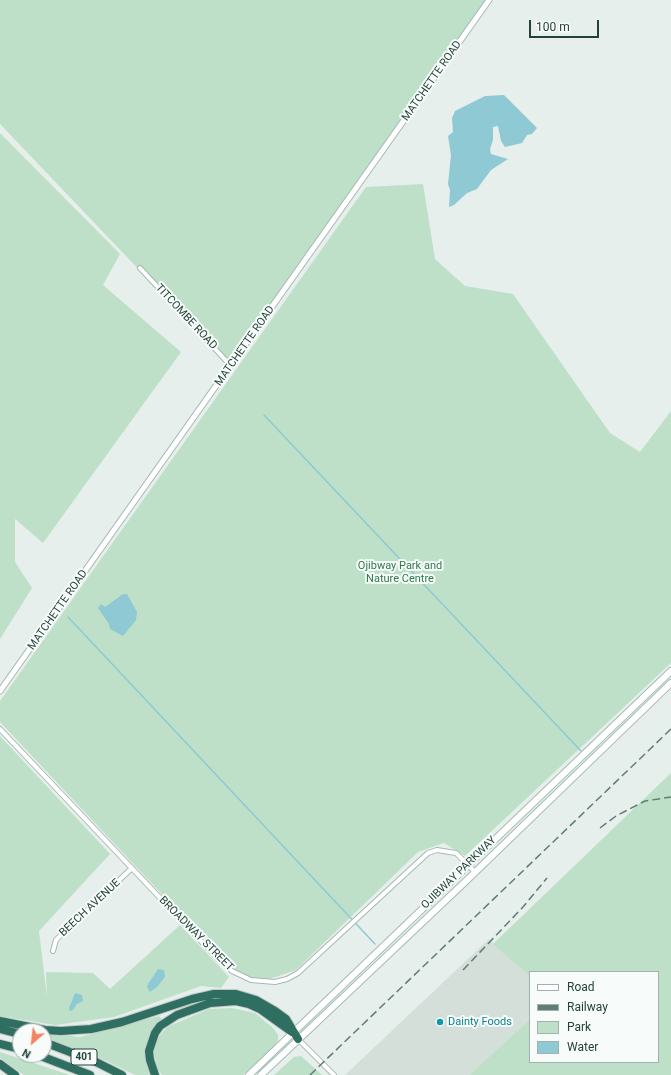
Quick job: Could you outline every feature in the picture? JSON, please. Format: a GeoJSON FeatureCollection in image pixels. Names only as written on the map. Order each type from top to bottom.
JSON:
{"type":"FeatureCollection","features":[{"type":"Feature","properties":{"kind":"highway"},"geometry":{"type":"LineString","coordinates":[[0,1021],[45,1030],[61,1031],[91,1029],[122,1022],[192,999],[225,994],[247,996],[266,1004],[286,1020],[292,1032]]}},
{"type":"Feature","properties":{"kind":"highway"},"geometry":{"type":"LineString","coordinates":[[156,1075],[150,1060],[149,1051],[154,1033],[160,1026],[177,1015],[210,1003],[236,1001],[249,1004],[260,1009],[292,1032],[298,1039]]}},
{"type":"Feature","properties":{"kind":"highway"},"geometry":{"type":"LineString","coordinates":[[0,1029],[12,1032]]}},
{"type":"Feature","properties":{"kind":"highway"},"geometry":{"type":"LineString","coordinates":[[0,1044],[12,1047]]}},
{"type":"Feature","properties":{"kind":"highway","name":"401"},"geometry":{"type":"LineString","coordinates":[[52,1045],[96,1062],[122,1075]]}},
{"type":"Feature","properties":{"kind":"highway","name":"401"},"geometry":{"type":"LineString","coordinates":[[52,1060],[90,1075]]}},
{"type":"Feature","properties":{"kind":"highway"},"geometry":{"type":"LineString","coordinates":[[0,1064],[15,1075]]}},
{"type":"Feature","properties":{"kind":"main road","name":"OJIBWAY PARKWAY"},"geometry":{"type":"LineString","coordinates":[[249,1075],[292,1032],[671,671]]}},
{"type":"Feature","properties":{"kind":"main road","name":"OJIBWAY PARKWAY"},"geometry":{"type":"LineString","coordinates":[[261,1075],[671,683]]}},
{"type":"Feature","properties":{"kind":"street","name":"MATCHETTE ROAD"},"geometry":{"type":"LineString","coordinates":[[0,691],[489,0]]}},
{"type":"Feature","properties":{"kind":"street","name":"TITCOMBE ROAD"},"geometry":{"type":"LineString","coordinates":[[140,268],[231,366]]}},
{"type":"Feature","properties":{"kind":"street","name":"BROADWAY STREET"},"geometry":{"type":"LineString","coordinates":[[0,729],[218,959],[232,971],[251,980],[270,983],[283,980],[298,973],[428,853],[437,850],[456,853],[475,872]]}},
{"type":"Feature","properties":{"kind":"street","name":"BEECH AVENUE"},"geometry":{"type":"LineString","coordinates":[[53,950],[59,938],[132,868]]}},
{"type":"Feature","properties":{"kind":"street"},"geometry":{"type":"LineString","coordinates":[[298,1039],[334,1075]]}},
{"type":"Feature","properties":{"kind":"shaded area"},"geometry":{"type":"Polygon","coordinates":[[[489,939],[529,976],[529,1020],[469,1075],[345,1075],[489,939]]]}},
{"type":"Feature","properties":{"kind":"green space"},"geometry":{"type":"Polygon","coordinates":[[[0,0],[487,0],[231,366],[0,124],[0,0]]]}},
{"type":"Feature","properties":{"kind":"green space"},"geometry":{"type":"Polygon","coordinates":[[[0,133],[120,254],[103,285],[181,352],[43,543],[15,519],[15,562],[32,588],[0,639],[0,133]]]}},
{"type":"Feature","properties":{"kind":"green space","name":"Ojibway Park and Nature Centre"},"geometry":{"type":"Polygon","coordinates":[[[423,184],[435,259],[465,286],[513,294],[610,433],[640,452],[671,411],[671,663],[465,856],[444,843],[418,852],[296,970],[264,981],[235,972],[0,722],[0,701],[366,187],[423,184]]]}},
{"type":"Feature","properties":{"kind":"green space"},"geometry":{"type":"Polygon","coordinates":[[[0,736],[110,854],[39,931],[47,997],[46,972],[93,973],[110,989],[180,925],[229,977],[221,988],[201,986],[114,1017],[55,1025],[52,1025],[52,1023],[43,1023],[0,1016],[0,736]]]}},
{"type":"Feature","properties":{"kind":"green space"},"geometry":{"type":"Polygon","coordinates":[[[671,773],[671,1075],[469,1075],[529,1020],[529,1063],[659,1063],[659,971],[529,971],[529,976],[493,944],[671,773]]]}},
{"type":"Feature","properties":{"kind":"green space"},"geometry":{"type":"Polygon","coordinates":[[[232,1008],[255,1013],[273,1028],[278,1035],[278,1040],[273,1048],[243,1075],[162,1075],[157,1068],[154,1052],[158,1038],[167,1027],[209,1009],[232,1008]]]}},
{"type":"Feature","properties":{"kind":"green space"},"geometry":{"type":"Polygon","coordinates":[[[159,1016],[162,1019],[151,1030],[146,1046],[146,1062],[150,1075],[135,1075],[107,1061],[52,1040],[52,1034],[80,1037],[159,1016]]]}},
{"type":"Feature","properties":{"kind":"green space"},"geometry":{"type":"Polygon","coordinates":[[[0,1052],[12,1056],[12,1063],[33,1063],[70,1075],[24,1075],[0,1058],[0,1052]]]}},
{"type":"Feature","properties":{"kind":"green space"},"geometry":{"type":"Polygon","coordinates":[[[301,1056],[322,1075],[274,1075],[294,1057],[301,1056]]]}},
{"type":"Feature","properties":{"kind":"water"},"geometry":{"type":"Polygon","coordinates":[[[504,95],[537,128],[532,134],[527,135],[522,143],[505,147],[501,141],[498,126],[493,127],[493,140],[490,149],[491,154],[508,159],[491,170],[477,189],[467,193],[454,205],[449,207],[450,190],[448,184],[451,155],[448,136],[453,132],[452,118],[455,111],[485,96],[504,95]]]}},
{"type":"Feature","properties":{"kind":"water"},"geometry":{"type":"Polygon","coordinates":[[[123,594],[127,594],[137,612],[136,620],[123,636],[110,629],[109,624],[98,608],[101,604],[105,607],[123,594]]]}},
{"type":"Feature","properties":{"kind":"water"},"geometry":{"type":"Polygon","coordinates":[[[158,969],[164,970],[165,977],[157,987],[150,992],[147,987],[148,984],[158,969]]]}},
{"type":"Feature","properties":{"kind":"water"},"geometry":{"type":"Polygon","coordinates":[[[75,993],[82,995],[83,1001],[77,1004],[72,1011],[69,1010],[69,1008],[75,993]]]}},
{"type":"Feature","properties":{"kind":"waterway"},"geometry":{"type":"LineString","coordinates":[[264,415],[581,751]]}},
{"type":"Feature","properties":{"kind":"waterway"},"geometry":{"type":"LineString","coordinates":[[68,617],[375,944]]}},
{"type":"Feature","properties":{"kind":"railway"},"geometry":{"type":"LineString","coordinates":[[310,1075],[671,729]]}},
{"type":"Feature","properties":{"kind":"railway"},"geometry":{"type":"LineString","coordinates":[[600,828],[616,816],[645,801],[671,797]]}},
{"type":"Feature","properties":{"kind":"railway"},"geometry":{"type":"LineString","coordinates":[[463,970],[523,907],[547,878]]}},
{"type":"Feature","properties":{"kind":"place","name":"Dainty Foods"},"geometry":{"type":"Point","coordinates":[440,1022]}}]}
